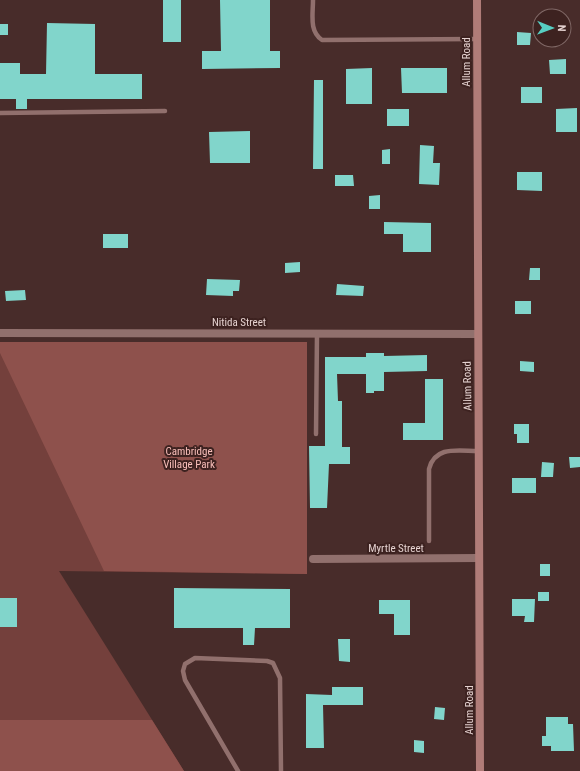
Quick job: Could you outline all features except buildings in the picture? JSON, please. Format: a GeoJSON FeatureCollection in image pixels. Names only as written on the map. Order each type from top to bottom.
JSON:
{"type":"FeatureCollection","features":[{"type":"Feature","properties":{"kind":"street","name":"Allum Road"},"geometry":{"type":"LineString","coordinates":[[477,0],[477,334],[480,771]]}},
{"type":"Feature","properties":{"kind":"street","name":"Nitida Street"},"geometry":{"type":"LineString","coordinates":[[0,333],[477,334]]}},
{"type":"Feature","properties":{"kind":"street","name":"Myrtle Street"},"geometry":{"type":"LineString","coordinates":[[313,559],[479,558]]}},
{"type":"Feature","properties":{"kind":"lane"},"geometry":{"type":"LineString","coordinates":[[313,0],[312,28],[316,36],[322,40],[477,39]]}},
{"type":"Feature","properties":{"kind":"lane"},"geometry":{"type":"LineString","coordinates":[[0,113],[165,111]]}},
{"type":"Feature","properties":{"kind":"lane"},"geometry":{"type":"LineString","coordinates":[[316,434],[317,333]]}},
{"type":"Feature","properties":{"kind":"lane"},"geometry":{"type":"LineString","coordinates":[[430,541],[431,460],[441,452],[478,451]]}},
{"type":"Feature","properties":{"kind":"lane"},"geometry":{"type":"LineString","coordinates":[[238,771],[185,680],[183,671],[185,664],[195,658],[267,661],[273,663],[280,678],[281,771]]}},
{"type":"Feature","properties":{"kind":"green space","name":"Cambridge Village Park"},"geometry":{"type":"Polygon","coordinates":[[[0,342],[307,342],[307,574],[59,571],[184,771],[0,771],[0,342]]]}},
{"type":"Feature","properties":{"kind":"green space","name":"Cambridge Village Park"},"geometry":{"type":"Polygon","coordinates":[[[0,342],[307,342],[307,574],[104,571],[0,353],[0,342]]]}},
{"type":"Feature","properties":{"kind":"green space"},"geometry":{"type":"Polygon","coordinates":[[[0,720],[152,720],[184,771],[0,771],[0,720]]]}}]}
